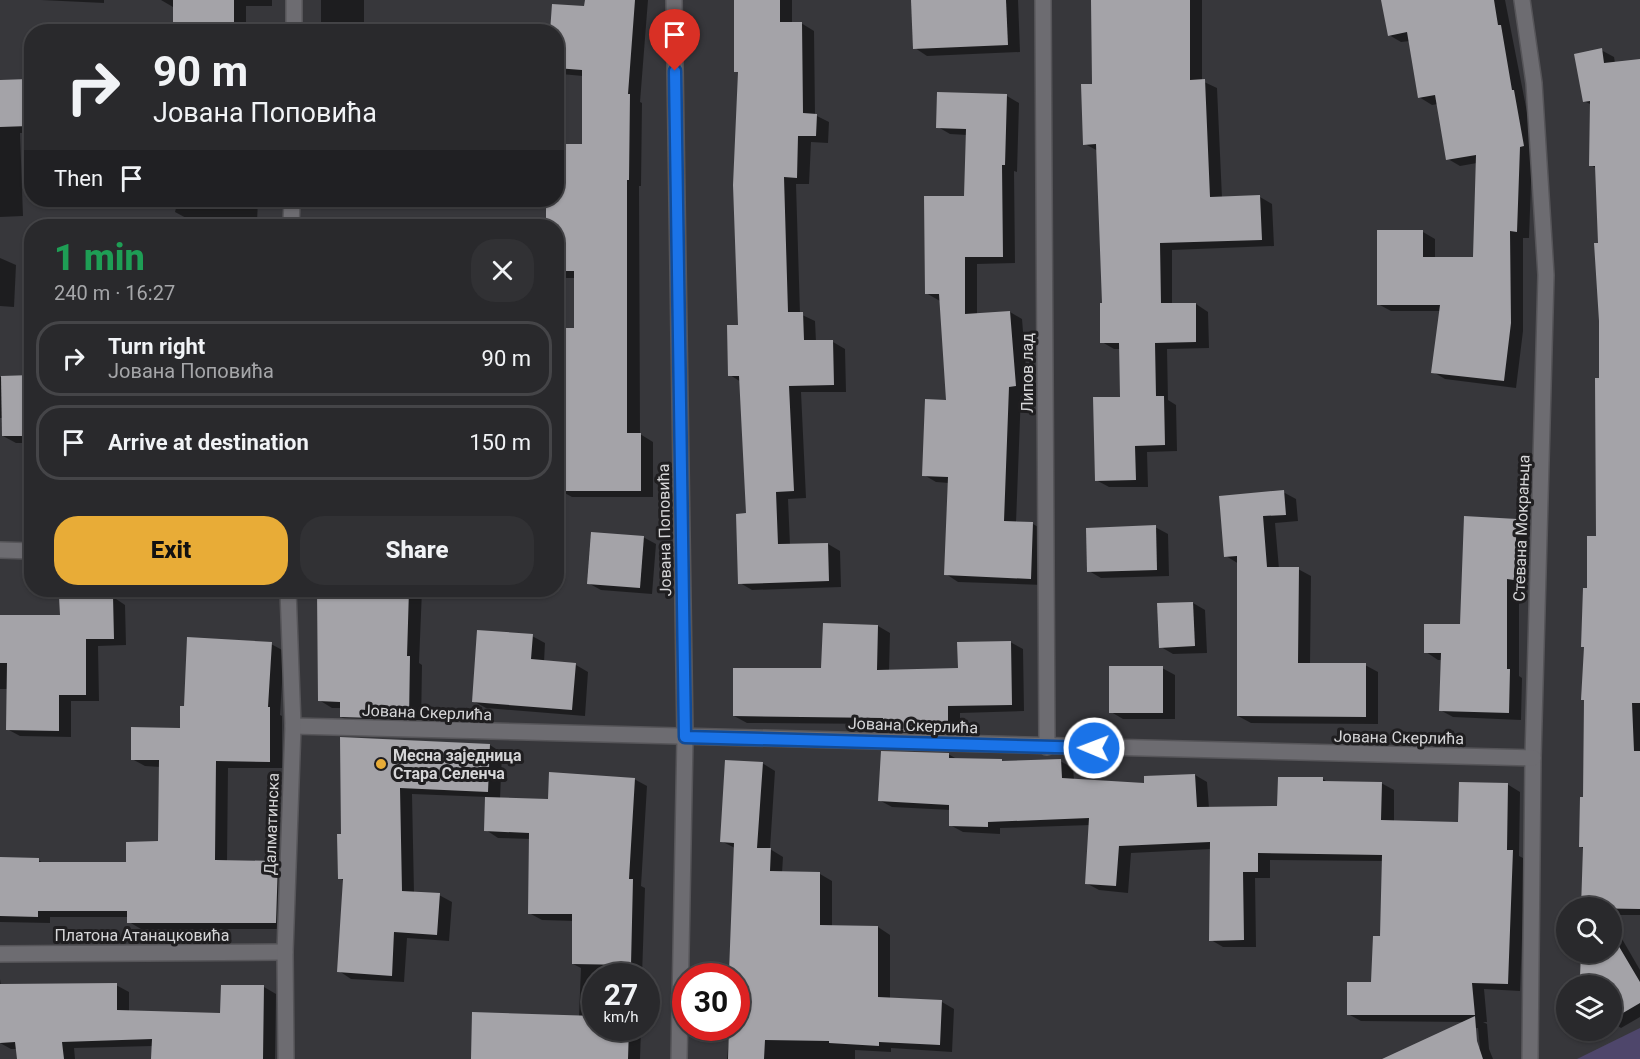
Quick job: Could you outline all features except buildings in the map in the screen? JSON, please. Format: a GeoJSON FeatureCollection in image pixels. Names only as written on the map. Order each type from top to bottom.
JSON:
{"type":"FeatureCollection","features":[{"type":"Feature","properties":{"kind":"street"},"geometry":{"type":"LineString","coordinates":[[294,0],[294,24]]}},
{"type":"Feature","properties":{"kind":"street","name":"Јована Поповића"},"geometry":{"type":"LineString","coordinates":[[674,0],[685,737],[679,1059]]}},
{"type":"Feature","properties":{"kind":"street","name":"Липов лад"},"geometry":{"type":"LineString","coordinates":[[1043,0],[1047,747]]}},
{"type":"Feature","properties":{"kind":"street","name":"Стевана Мокрањца"},"geometry":{"type":"LineString","coordinates":[[1522,0],[1534,83],[1546,275],[1533,758],[1530,1059]]}},
{"type":"Feature","properties":{"kind":"street"},"geometry":{"type":"LineString","coordinates":[[0,550],[24,551]]}},
{"type":"Feature","properties":{"kind":"street","name":"Далматинска"},"geometry":{"type":"LineString","coordinates":[[286,1059],[285,952],[293,726],[288,597]]}},
{"type":"Feature","properties":{"kind":"street","name":"Јована Скерлића"},"geometry":{"type":"LineString","coordinates":[[293,726],[1533,758]]}},
{"type":"Feature","properties":{"kind":"street","name":"Платона Атанацковића"},"geometry":{"type":"LineString","coordinates":[[0,954],[285,952]]}},
{"type":"Feature","properties":{"kind":"shaded area"},"geometry":{"type":"Polygon","coordinates":[[[1640,1028],[1640,1059],[1577,1059],[1614,1041],[1622,1041],[1622,1037],[1640,1028]]]}},
{"type":"Feature","properties":{"kind":"place","name":"Месна заједница Стара Селенча"},"geometry":{"type":"Point","coordinates":[381,764]}},
{"type":"Feature","properties":{"kind":"route"},"geometry":{"type":"LineString","coordinates":[[675,71],[685,737],[1094,748]]}}]}
